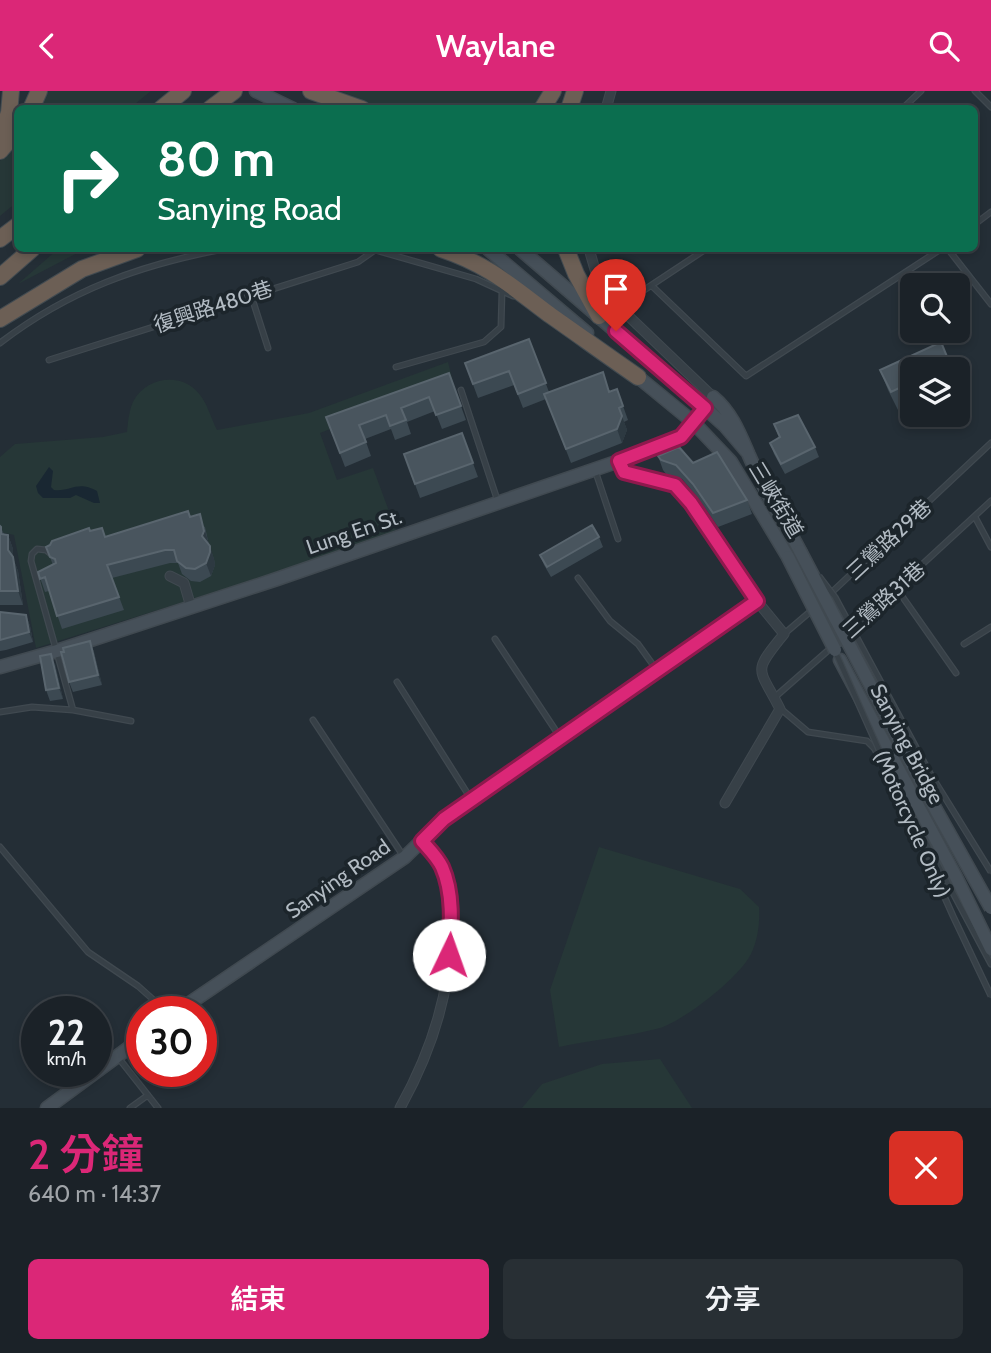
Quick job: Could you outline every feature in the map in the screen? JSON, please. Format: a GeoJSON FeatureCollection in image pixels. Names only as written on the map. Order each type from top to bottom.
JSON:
{"type":"FeatureCollection","features":[{"type":"Feature","properties":{"kind":"highway"},"geometry":{"type":"LineString","coordinates":[[0,136],[9,113],[11,91]]}},
{"type":"Feature","properties":{"kind":"highway"},"geometry":{"type":"LineString","coordinates":[[215,105],[234,91]]}},
{"type":"Feature","properties":{"kind":"highway"},"geometry":{"type":"LineString","coordinates":[[311,91],[351,105]]}},
{"type":"Feature","properties":{"kind":"highway"},"geometry":{"type":"LineString","coordinates":[[0,151],[14,135]]}},
{"type":"Feature","properties":{"kind":"highway"},"geometry":{"type":"LineString","coordinates":[[0,239],[14,228]]}},
{"type":"Feature","properties":{"kind":"highway"},"geometry":{"type":"LineString","coordinates":[[0,277],[29,252]]}},
{"type":"Feature","properties":{"kind":"highway"},"geometry":{"type":"LineString","coordinates":[[0,319],[82,269],[130,252]]}},
{"type":"Feature","properties":{"kind":"highway"},"geometry":{"type":"LineString","coordinates":[[450,252],[492,271],[638,377]]}},
{"type":"Feature","properties":{"kind":"highway"},"geometry":{"type":"LineString","coordinates":[[567,252],[599,316]]}},
{"type":"Feature","properties":{"kind":"main road"},"geometry":{"type":"LineString","coordinates":[[256,91],[285,105]]}},
{"type":"Feature","properties":{"kind":"main road"},"geometry":{"type":"LineString","coordinates":[[305,91],[328,105]]}},
{"type":"Feature","properties":{"kind":"main road","name":"三峽街道"},"geometry":{"type":"LineString","coordinates":[[492,252],[694,422],[731,462],[794,554]]}},
{"type":"Feature","properties":{"kind":"main road"},"geometry":{"type":"LineString","coordinates":[[524,252],[705,408],[748,453]]}},
{"type":"Feature","properties":{"kind":"main road"},"geometry":{"type":"LineString","coordinates":[[713,397],[723,405],[738,428],[748,453]]}},
{"type":"Feature","properties":{"kind":"main road","name":"Lung En St."},"geometry":{"type":"LineString","coordinates":[[0,667],[191,607],[595,470],[681,437],[705,408]]}},
{"type":"Feature","properties":{"kind":"main road","name":"三峽街道"},"geometry":{"type":"LineString","coordinates":[[748,453],[794,554]]}},
{"type":"Feature","properties":{"kind":"main road"},"geometry":{"type":"LineString","coordinates":[[619,461],[624,472],[677,487],[757,601]]}},
{"type":"Feature","properties":{"kind":"main road","name":"Sanying Bridge"},"geometry":{"type":"LineString","coordinates":[[794,554],[835,650],[956,877],[991,949]]}},
{"type":"Feature","properties":{"kind":"main road","name":"Sanying Bridge"},"geometry":{"type":"LineString","coordinates":[[794,554],[991,908]]}},
{"type":"Feature","properties":{"kind":"main road","name":"Sanying Road"},"geometry":{"type":"LineString","coordinates":[[200,996],[405,857],[444,819],[757,601]]}},
{"type":"Feature","properties":{"kind":"main road"},"geometry":{"type":"LineString","coordinates":[[969,870],[991,918]]}},
{"type":"Feature","properties":{"kind":"main road"},"geometry":{"type":"LineString","coordinates":[[956,877],[991,935]]}},
{"type":"Feature","properties":{"kind":"main road"},"geometry":{"type":"LineString","coordinates":[[47,1108],[126,1050]]}},
{"type":"Feature","properties":{"kind":"street"},"geometry":{"type":"LineString","coordinates":[[590,252],[596,273],[619,307],[713,397],[705,408]]}},
{"type":"Feature","properties":{"kind":"street"},"geometry":{"type":"LineString","coordinates":[[170,576],[184,583],[191,607]]}},
{"type":"Feature","properties":{"kind":"street"},"geometry":{"type":"LineString","coordinates":[[725,803],[780,709],[762,681],[761,668],[767,655],[784,634],[757,601]]}},
{"type":"Feature","properties":{"kind":"street"},"geometry":{"type":"LineString","coordinates":[[400,1108],[429,1048],[447,989],[451,923],[449,889],[442,866],[422,841]]}},
{"type":"Feature","properties":{"kind":"lane"},"geometry":{"type":"LineString","coordinates":[[906,105],[921,91]]}},
{"type":"Feature","properties":{"kind":"lane"},"geometry":{"type":"LineString","coordinates":[[975,91],[991,107]]}},
{"type":"Feature","properties":{"kind":"lane"},"geometry":{"type":"LineString","coordinates":[[0,343],[64,302],[100,283],[168,259],[207,252]]}},
{"type":"Feature","properties":{"kind":"lane","name":"復興路480巷"},"geometry":{"type":"LineString","coordinates":[[49,360],[358,262],[372,252]]}},
{"type":"Feature","properties":{"kind":"lane"},"geometry":{"type":"LineString","coordinates":[[382,252],[476,279],[547,313]]}},
{"type":"Feature","properties":{"kind":"lane"},"geometry":{"type":"LineString","coordinates":[[619,307],[702,252]]}},
{"type":"Feature","properties":{"kind":"lane"},"geometry":{"type":"LineString","coordinates":[[652,286],[746,376],[937,252]]}},
{"type":"Feature","properties":{"kind":"lane"},"geometry":{"type":"LineString","coordinates":[[950,252],[991,304]]}},
{"type":"Feature","properties":{"kind":"lane"},"geometry":{"type":"LineString","coordinates":[[396,367],[484,342],[501,327],[502,291]]}},
{"type":"Feature","properties":{"kind":"lane"},"geometry":{"type":"LineString","coordinates":[[251,295],[268,348]]}},
{"type":"Feature","properties":{"kind":"lane"},"geometry":{"type":"LineString","coordinates":[[461,390],[499,503]]}},
{"type":"Feature","properties":{"kind":"lane","name":"三鶯路29巷"},"geometry":{"type":"LineString","coordinates":[[784,634],[884,545],[991,443]]}},
{"type":"Feature","properties":{"kind":"lane"},"geometry":{"type":"LineString","coordinates":[[595,470],[618,539]]}},
{"type":"Feature","properties":{"kind":"lane","name":"三鶯路31巷"},"geometry":{"type":"LineString","coordinates":[[774,698],[991,501]]}},
{"type":"Feature","properties":{"kind":"lane"},"geometry":{"type":"LineString","coordinates":[[975,516],[991,547]]}},
{"type":"Feature","properties":{"kind":"lane"},"geometry":{"type":"LineString","coordinates":[[52,555],[37,549],[32,554],[32,561],[73,710]]}},
{"type":"Feature","properties":{"kind":"lane","name":"(Motorcycle Only)"},"geometry":{"type":"LineString","coordinates":[[794,554],[835,597],[931,775],[991,872]]}},
{"type":"Feature","properties":{"kind":"lane"},"geometry":{"type":"LineString","coordinates":[[578,578],[610,621],[638,644],[656,670]]}},
{"type":"Feature","properties":{"kind":"lane"},"geometry":{"type":"LineString","coordinates":[[38,582],[47,579]]}},
{"type":"Feature","properties":{"kind":"lane"},"geometry":{"type":"LineString","coordinates":[[897,589],[956,673]]}},
{"type":"Feature","properties":{"kind":"lane"},"geometry":{"type":"LineString","coordinates":[[964,644],[991,627]]}},
{"type":"Feature","properties":{"kind":"lane"},"geometry":{"type":"LineString","coordinates":[[495,639],[560,737]]}},
{"type":"Feature","properties":{"kind":"lane","name":"(Motorcycle Only)"},"geometry":{"type":"LineString","coordinates":[[835,650],[991,996]]}},
{"type":"Feature","properties":{"kind":"lane"},"geometry":{"type":"LineString","coordinates":[[397,682],[472,800]]}},
{"type":"Feature","properties":{"kind":"lane"},"geometry":{"type":"LineString","coordinates":[[0,712],[32,707],[73,710],[131,721]]}},
{"type":"Feature","properties":{"kind":"lane"},"geometry":{"type":"LineString","coordinates":[[780,709],[808,732],[867,741],[874,748],[921,830],[991,964]]}},
{"type":"Feature","properties":{"kind":"lane"},"geometry":{"type":"LineString","coordinates":[[313,720],[405,857]]}},
{"type":"Feature","properties":{"kind":"lane"},"geometry":{"type":"LineString","coordinates":[[0,847],[88,952],[149,996]]}},
{"type":"Feature","properties":{"kind":"lane"},"geometry":{"type":"LineString","coordinates":[[117,1056],[158,1108]]}},
{"type":"Feature","properties":{"kind":"lane"},"geometry":{"type":"LineString","coordinates":[[130,1108],[148,1095]]}},
{"type":"Feature","properties":{"kind":"shaded area"},"geometry":{"type":"Polygon","coordinates":[[[46,91],[151,91],[134,105],[41,105],[46,91]]]}},
{"type":"Feature","properties":{"kind":"shaded area"},"geometry":{"type":"Polygon","coordinates":[[[340,91],[548,91],[538,105],[374,105],[340,91]]]}},
{"type":"Feature","properties":{"kind":"shaded area"},"geometry":{"type":"Polygon","coordinates":[[[14,144],[14,204],[0,216],[0,161],[14,144]]]}},
{"type":"Feature","properties":{"kind":"shaded area"},"geometry":{"type":"Polygon","coordinates":[[[55,252],[79,252],[18,284],[55,252]]]}},
{"type":"Feature","properties":{"kind":"shaded area"},"geometry":{"type":"Polygon","coordinates":[[[448,362],[453,382],[320,433],[337,480],[373,468],[396,530],[315,561],[36,648],[14,535],[0,532],[0,457],[15,444],[103,437],[127,432],[134,400],[145,388],[160,381],[177,380],[197,391],[217,430],[309,413],[448,362]]]}},
{"type":"Feature","properties":{"kind":"shaded area"},"geometry":{"type":"Polygon","coordinates":[[[599,847],[740,889],[759,907],[757,937],[751,954],[735,975],[710,997],[671,1024],[635,1034],[559,1047],[550,990],[599,847]]]}},
{"type":"Feature","properties":{"kind":"shaded area"},"geometry":{"type":"Polygon","coordinates":[[[660,1059],[692,1108],[522,1108],[542,1084],[602,1064],[660,1059]]]}},
{"type":"Feature","properties":{"kind":"water"},"geometry":{"type":"Polygon","coordinates":[[[49,467],[53,471],[51,487],[54,490],[84,486],[97,491],[100,503],[76,495],[70,498],[43,498],[36,486],[49,467]]]}},
{"type":"Feature","properties":{"kind":"building"},"geometry":{"type":"Polygon","coordinates":[[[529,339],[546,383],[518,394],[509,371],[473,384],[465,363],[529,339]]]}},
{"type":"Feature","properties":{"kind":"building"},"geometry":{"type":"Polygon","coordinates":[[[941,343],[947,357],[908,357],[941,343]]]}},
{"type":"Feature","properties":{"kind":"building"},"geometry":{"type":"Polygon","coordinates":[[[900,361],[900,388],[891,392],[880,370],[900,361]]]}},
{"type":"Feature","properties":{"kind":"building"},"geometry":{"type":"Polygon","coordinates":[[[603,372],[609,392],[617,389],[623,406],[619,408],[622,416],[617,429],[566,449],[544,394],[603,372]]]}},
{"type":"Feature","properties":{"kind":"building"},"geometry":{"type":"Polygon","coordinates":[[[449,373],[461,406],[436,415],[429,397],[401,408],[406,420],[390,426],[386,415],[359,425],[366,442],[340,453],[326,417],[449,373]]]}},
{"type":"Feature","properties":{"kind":"building"},"geometry":{"type":"Polygon","coordinates":[[[798,415],[815,447],[781,464],[770,443],[780,437],[774,424],[798,415]]]}},
{"type":"Feature","properties":{"kind":"building"},"geometry":{"type":"Polygon","coordinates":[[[462,433],[473,463],[415,484],[404,454],[462,433]]]}},
{"type":"Feature","properties":{"kind":"building"},"geometry":{"type":"Polygon","coordinates":[[[679,447],[693,463],[717,452],[747,500],[713,513],[676,465],[661,460],[658,456],[679,447]]]}},
{"type":"Feature","properties":{"kind":"building"},"geometry":{"type":"Polygon","coordinates":[[[188,511],[190,517],[200,514],[204,531],[202,536],[210,546],[206,563],[195,569],[186,568],[177,561],[174,550],[165,550],[107,565],[119,597],[57,616],[45,577],[40,579],[38,572],[56,563],[46,547],[52,541],[89,528],[90,531],[102,528],[105,537],[188,511]]]}},
{"type":"Feature","properties":{"kind":"building"},"geometry":{"type":"Polygon","coordinates":[[[592,525],[599,537],[547,567],[540,555],[592,525]]]}},
{"type":"Feature","properties":{"kind":"building"},"geometry":{"type":"Polygon","coordinates":[[[0,526],[1,534],[8,535],[8,550],[13,557],[18,591],[0,591],[0,526]]]}},
{"type":"Feature","properties":{"kind":"building"},"geometry":{"type":"Polygon","coordinates":[[[0,612],[26,615],[29,632],[0,640],[0,612]]]}},
{"type":"Feature","properties":{"kind":"building"},"geometry":{"type":"Polygon","coordinates":[[[90,641],[98,675],[69,682],[61,652],[64,652],[63,648],[90,641]]]}},
{"type":"Feature","properties":{"kind":"building"},"geometry":{"type":"Polygon","coordinates":[[[51,654],[59,688],[46,690],[40,656],[51,654]]]}},
{"type":"Feature","properties":{"kind":"route"},"geometry":{"type":"LineString","coordinates":[[449,955],[449,889],[442,866],[422,841],[444,819],[757,601],[691,503],[675,485],[624,472],[619,461],[681,437],[705,408],[616,331]]}}]}
